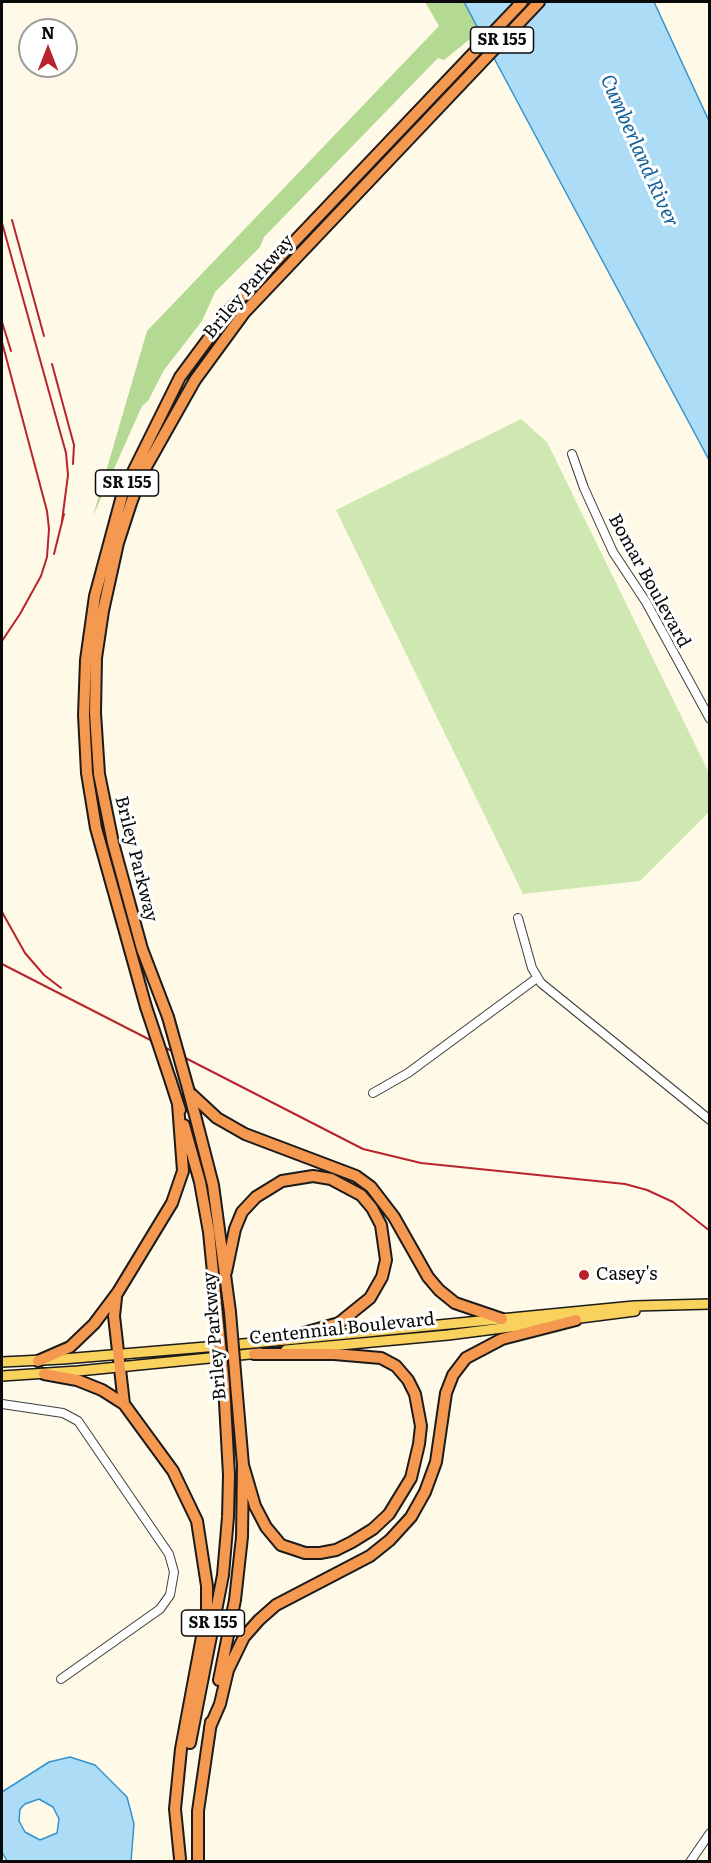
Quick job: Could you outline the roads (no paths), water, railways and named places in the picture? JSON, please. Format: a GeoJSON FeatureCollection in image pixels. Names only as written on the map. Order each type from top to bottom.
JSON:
{"type":"FeatureCollection","features":[{"type":"Feature","properties":{"kind":"highway","name":"Briley Parkway"},"geometry":{"type":"LineString","coordinates":[[180,1860],[181,1810],[188,1750],[223,1575],[229,1475],[224,1384],[200,1182],[178,1104],[146,1007],[96,828],[87,772],[84,715],[86,660],[95,596],[123,492],[180,377],[232,307],[522,2]]}},
{"type":"Feature","properties":{"kind":"highway","name":"Briley Parkway"},"geometry":{"type":"LineString","coordinates":[[198,1862],[198,1811],[210,1727],[235,1600],[242,1537],[243,1465],[226,1272],[213,1185],[168,1017],[139,938],[113,843],[99,774],[95,712],[96,658],[103,611],[118,543],[142,474],[195,380],[244,313],[539,2]]}},
{"type":"Feature","properties":{"kind":"highway"},"geometry":{"type":"LineString","coordinates":[[189,1092],[217,1118],[244,1134],[356,1176],[371,1187],[394,1217],[425,1272],[439,1290],[454,1303],[502,1319]]}},
{"type":"Feature","properties":{"kind":"highway"},"geometry":{"type":"LineString","coordinates":[[38,1361],[70,1347],[84,1335],[118,1292],[179,1188],[183,1171],[183,1151],[178,1104]]}},
{"type":"Feature","properties":{"kind":"highway"},"geometry":{"type":"LineString","coordinates":[[226,1272],[235,1229],[242,1212],[256,1197],[282,1181],[313,1176],[331,1179],[361,1195],[372,1208],[381,1225],[386,1260],[382,1277],[370,1298],[357,1311],[339,1323],[279,1340]]}},
{"type":"Feature","properties":{"kind":"highway"},"geometry":{"type":"LineString","coordinates":[[118,1292],[114,1305],[124,1404]]}},
{"type":"Feature","properties":{"kind":"highway"},"geometry":{"type":"LineString","coordinates":[[210,1727],[220,1704],[228,1670],[244,1638],[259,1620],[276,1605],[370,1556],[390,1540],[411,1517],[426,1492],[436,1462],[446,1393],[453,1375],[466,1358],[502,1340],[576,1320]]}},
{"type":"Feature","properties":{"kind":"highway"},"geometry":{"type":"LineString","coordinates":[[243,1465],[255,1506],[281,1545],[305,1553],[336,1550],[373,1529],[389,1514],[411,1478],[421,1426],[415,1394],[408,1380],[396,1366],[381,1358],[343,1354],[254,1354]]}},
{"type":"Feature","properties":{"kind":"highway"},"geometry":{"type":"LineString","coordinates":[[44,1374],[77,1380],[102,1390],[124,1404],[173,1471],[197,1521],[203,1550],[207,1610],[181,1749],[175,1809],[180,1860]]}},
{"type":"Feature","properties":{"kind":"main road","name":"Centennial Boulevard"},"geometry":{"type":"LineString","coordinates":[[2,1362],[38,1361],[279,1340],[634,1306],[710,1304]]}},
{"type":"Feature","properties":{"kind":"main road","name":"Centennial Boulevard"},"geometry":{"type":"LineString","coordinates":[[2,1376],[254,1354],[576,1320],[628,1313],[649,1307]]}},
{"type":"Feature","properties":{"kind":"street","name":"Bomar Boulevard"},"geometry":{"type":"LineString","coordinates":[[572,454],[584,488],[613,552],[646,602],[710,719]]}},
{"type":"Feature","properties":{"kind":"street"},"geometry":{"type":"LineString","coordinates":[[518,918],[537,978],[710,1120]]}},
{"type":"Feature","properties":{"kind":"street"},"geometry":{"type":"LineString","coordinates":[[373,1093],[408,1073],[537,978]]}},
{"type":"Feature","properties":{"kind":"street"},"geometry":{"type":"LineString","coordinates":[[2,1404],[63,1413],[78,1421],[169,1554],[174,1572],[170,1595],[160,1609],[61,1679]]}},
{"type":"Feature","properties":{"kind":"street"},"geometry":{"type":"LineString","coordinates":[[690,1862],[710,1833]]}},
{"type":"Feature","properties":{"kind":"water","name":"Cumberland River"},"geometry":{"type":"Polygon","coordinates":[[[464,2],[654,2],[709,121],[709,460],[464,2]]]}},
{"type":"Feature","properties":{"kind":"water"},"geometry":{"type":"Polygon","coordinates":[[[70,1757],[95,1765],[127,1797],[134,1824],[131,1861],[7,1861],[2,1852],[2,1792],[49,1762],[70,1757]],[[39,1799],[25,1804],[20,1809],[19,1821],[25,1832],[40,1840],[57,1833],[59,1819],[53,1807],[39,1799]]]}},
{"type":"Feature","properties":{"kind":"railway"},"geometry":{"type":"LineString","coordinates":[[12,220],[44,336]]}},
{"type":"Feature","properties":{"kind":"railway"},"geometry":{"type":"LineString","coordinates":[[2,223],[66,453],[68,475],[62,521]]}},
{"type":"Feature","properties":{"kind":"railway"},"geometry":{"type":"LineString","coordinates":[[2,322],[11,351]]}},
{"type":"Feature","properties":{"kind":"railway"},"geometry":{"type":"LineString","coordinates":[[2,342],[47,511],[49,529],[47,557],[41,576],[2,641]]}},
{"type":"Feature","properties":{"kind":"railway"},"geometry":{"type":"LineString","coordinates":[[52,364],[74,445],[73,464]]}},
{"type":"Feature","properties":{"kind":"railway"},"geometry":{"type":"LineString","coordinates":[[54,554],[64,514]]}},
{"type":"Feature","properties":{"kind":"railway"},"geometry":{"type":"LineString","coordinates":[[2,912],[25,953],[44,975],[61,988]]}},
{"type":"Feature","properties":{"kind":"railway"},"geometry":{"type":"LineString","coordinates":[[2,964],[363,1149],[421,1163],[625,1184],[647,1190],[673,1202],[710,1231]]}},
{"type":"Feature","properties":{"kind":"place","name":"Casey's"},"geometry":{"type":"Point","coordinates":[584,1275]}}]}
